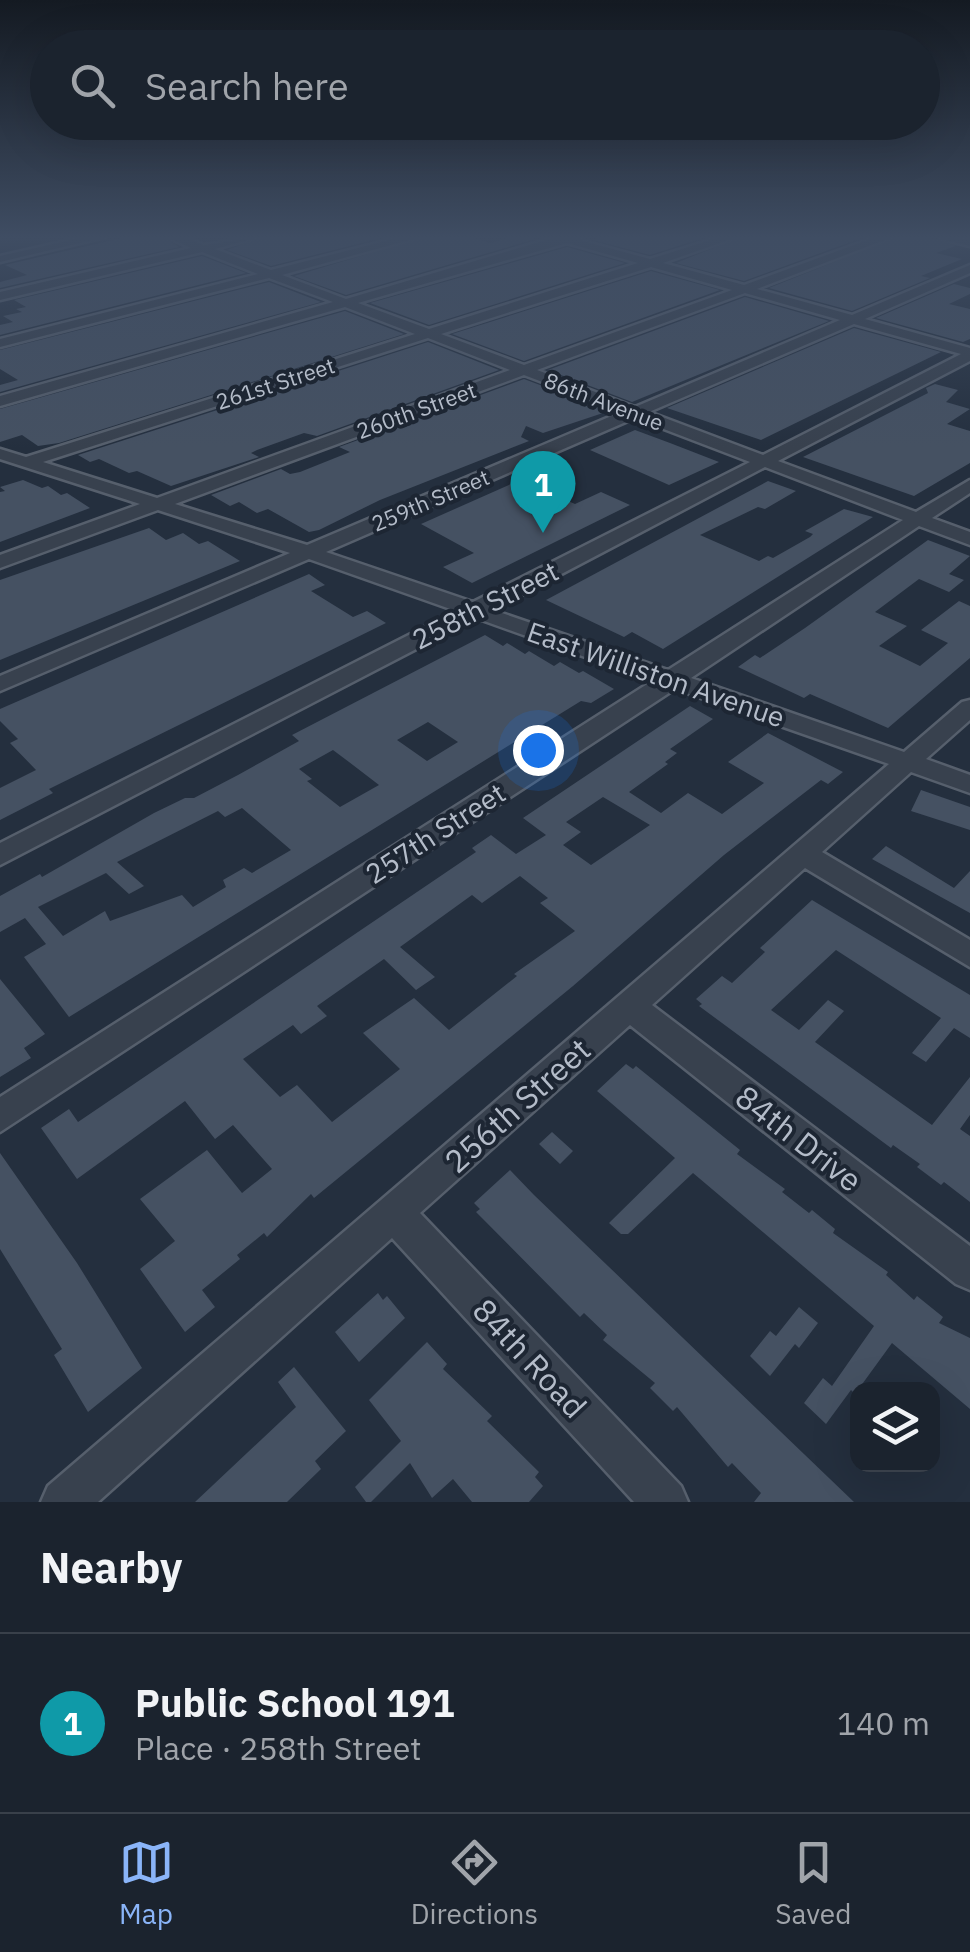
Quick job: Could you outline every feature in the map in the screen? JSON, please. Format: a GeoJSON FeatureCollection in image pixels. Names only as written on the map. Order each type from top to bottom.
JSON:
{"type":"FeatureCollection","features":[{"type":"Feature","properties":{"kind":"street"},"geometry":{"type":"LineString","coordinates":[[0,343],[141,307]]}},
{"type":"Feature","properties":{"kind":"street"},"geometry":{"type":"LineString","coordinates":[[0,401],[331,307]]}},
{"type":"Feature","properties":{"kind":"street","name":"86th Avenue"},"geometry":{"type":"LineString","coordinates":[[356,307],[970,539]]}},
{"type":"Feature","properties":{"kind":"street","name":"261st Street"},"geometry":{"type":"LineString","coordinates":[[0,471],[508,307]]}},
{"type":"Feature","properties":{"kind":"street","name":"260th Street"},"geometry":{"type":"LineString","coordinates":[[0,562],[698,307]]}},
{"type":"Feature","properties":{"kind":"street"},"geometry":{"type":"LineString","coordinates":[[807,307],[970,354]]}},
{"type":"Feature","properties":{"kind":"street","name":"259th Street"},"geometry":{"type":"LineString","coordinates":[[0,684],[879,307]]}},
{"type":"Feature","properties":{"kind":"street","name":"258th Street"},"geometry":{"type":"LineString","coordinates":[[0,855],[970,354]]}},
{"type":"Feature","properties":{"kind":"street","name":"East Williston Avenue"},"geometry":{"type":"LineString","coordinates":[[0,454],[308,552],[970,784]]}},
{"type":"Feature","properties":{"kind":"street","name":"257th Street"},"geometry":{"type":"LineString","coordinates":[[0,1116],[970,485]]}},
{"type":"Feature","properties":{"kind":"street","name":"256th Street"},"geometry":{"type":"LineString","coordinates":[[64,1502],[970,708]]}},
{"type":"Feature","properties":{"kind":"street"},"geometry":{"type":"LineString","coordinates":[[803,854],[970,954]]}},
{"type":"Feature","properties":{"kind":"street","name":"84th Drive"},"geometry":{"type":"LineString","coordinates":[[629,1006],[970,1270]]}},
{"type":"Feature","properties":{"kind":"street","name":"84th Road"},"geometry":{"type":"LineString","coordinates":[[395,1214],[664,1502]]}},
{"type":"Feature","properties":{"kind":"building"},"geometry":{"type":"Polygon","coordinates":[[[111,307],[0,335],[0,325],[13,322],[3,316],[22,312],[16,309],[111,307]]]}},
{"type":"Feature","properties":{"kind":"building"},"geometry":{"type":"Polygon","coordinates":[[[170,307],[303,307],[0,392],[0,385],[18,380],[0,369],[0,350],[170,307]]]}},
{"type":"Feature","properties":{"kind":"building"},"geometry":{"type":"Polygon","coordinates":[[[381,307],[486,307],[429,325],[381,307]]]}},
{"type":"Feature","properties":{"kind":"building"},"geometry":{"type":"Polygon","coordinates":[[[537,307],[673,307],[524,361],[452,334],[537,307]]]}},
{"type":"Feature","properties":{"kind":"building"},"geometry":{"type":"Polygon","coordinates":[[[718,307],[780,307],[829,321],[632,402],[548,370],[718,307]]]}},
{"type":"Feature","properties":{"kind":"building"},"geometry":{"type":"Polygon","coordinates":[[[901,307],[962,307],[970,309],[970,339],[963,342],[876,318],[901,307]]]}},
{"type":"Feature","properties":{"kind":"building"},"geometry":{"type":"Polygon","coordinates":[[[345,311],[404,334],[59,443],[38,446],[22,435],[0,442],[0,409],[345,311]]]}},
{"type":"Feature","properties":{"kind":"building"},"geometry":{"type":"Polygon","coordinates":[[[854,328],[941,352],[761,440],[667,408],[854,328]]]}},
{"type":"Feature","properties":{"kind":"building"},"geometry":{"type":"Polygon","coordinates":[[[428,342],[499,370],[317,436],[304,433],[251,453],[259,457],[171,486],[137,471],[129,473],[99,459],[90,462],[78,455],[428,342]]]}},
{"type":"Feature","properties":{"kind":"building"},"geometry":{"type":"Polygon","coordinates":[[[524,379],[609,411],[543,433],[526,426],[521,437],[529,441],[380,500],[319,530],[309,532],[268,509],[257,513],[239,502],[230,506],[211,495],[281,469],[290,474],[300,472],[350,452],[339,447],[524,379]]]}},
{"type":"Feature","properties":{"kind":"building"},"geometry":{"type":"Polygon","coordinates":[[[935,384],[958,390],[946,402],[970,409],[947,424],[970,431],[970,463],[914,496],[803,457],[928,393],[926,388],[935,384]]]}},
{"type":"Feature","properties":{"kind":"building"},"geometry":{"type":"Polygon","coordinates":[[[635,430],[719,462],[669,485],[590,450],[635,430]]]}},
{"type":"Feature","properties":{"kind":"building"},"geometry":{"type":"Polygon","coordinates":[[[23,480],[42,488],[48,486],[61,495],[67,493],[90,508],[0,542],[0,492],[5,491],[0,487],[23,480]]]}},
{"type":"Feature","properties":{"kind":"building"},"geometry":{"type":"Polygon","coordinates":[[[520,480],[575,504],[601,492],[630,505],[472,583],[443,567],[474,553],[421,524],[520,480]]]}},
{"type":"Feature","properties":{"kind":"building"},"geometry":{"type":"Polygon","coordinates":[[[768,481],[796,491],[765,509],[758,507],[700,535],[759,561],[768,556],[773,558],[810,537],[813,534],[805,531],[844,509],[873,517],[663,649],[632,632],[624,637],[546,600],[768,481]]]}},
{"type":"Feature","properties":{"kind":"building"},"geometry":{"type":"Polygon","coordinates":[[[149,528],[166,540],[183,533],[199,544],[208,541],[240,561],[0,660],[0,580],[149,528]]]}},
{"type":"Feature","properties":{"kind":"building"},"geometry":{"type":"Polygon","coordinates":[[[928,540],[970,556],[949,574],[964,580],[949,592],[919,579],[875,612],[907,626],[879,646],[920,666],[948,643],[921,630],[959,601],[970,606],[970,658],[888,728],[810,694],[804,698],[738,667],[755,655],[760,658],[805,628],[928,540]]]}},
{"type":"Feature","properties":{"kind":"building"},"geometry":{"type":"Polygon","coordinates":[[[309,574],[325,585],[311,591],[353,617],[367,611],[386,623],[49,789],[53,793],[0,820],[0,788],[36,770],[10,743],[18,739],[0,721],[0,709],[309,574]]]}},
{"type":"Feature","properties":{"kind":"building"},"geometry":{"type":"Polygon","coordinates":[[[485,635],[525,654],[529,651],[554,666],[560,662],[579,673],[583,671],[614,689],[591,703],[581,701],[69,1017],[24,957],[46,944],[25,918],[0,932],[0,896],[299,741],[292,735],[485,635]],[[428,722],[397,740],[427,761],[458,742],[428,722]],[[333,750],[299,769],[312,779],[307,781],[340,807],[379,785],[333,750]],[[242,808],[225,817],[218,811],[117,862],[144,886],[129,894],[106,873],[38,907],[63,936],[105,911],[110,921],[182,895],[193,907],[226,887],[223,880],[244,868],[252,873],[291,850],[242,808]]]}},
{"type":"Feature","properties":{"kind":"building"},"geometry":{"type":"Polygon","coordinates":[[[690,706],[713,719],[670,749],[677,753],[665,762],[668,764],[629,792],[661,813],[688,793],[722,814],[764,783],[728,762],[768,733],[843,772],[828,784],[821,780],[724,855],[573,986],[314,1198],[311,1194],[267,1237],[264,1233],[237,1255],[240,1259],[202,1290],[215,1307],[185,1332],[140,1269],[175,1241],[140,1199],[207,1150],[242,1193],[272,1169],[233,1125],[215,1139],[185,1101],[77,1179],[41,1128],[69,1109],[78,1122],[476,852],[472,848],[491,835],[516,854],[546,835],[523,818],[690,706]],[[603,797],[566,822],[581,832],[563,845],[591,865],[650,825],[603,797]],[[520,876],[482,903],[472,895],[400,947],[435,977],[416,990],[384,959],[317,1006],[327,1016],[301,1034],[293,1025],[243,1059],[280,1097],[297,1085],[332,1122],[400,1069],[363,1033],[414,998],[449,1030],[517,976],[514,974],[575,931],[540,903],[548,898],[520,876]]]}},
{"type":"Feature","properties":{"kind":"building"},"geometry":{"type":"Polygon","coordinates":[[[921,790],[970,807],[970,830],[911,811],[921,790]]]}},
{"type":"Feature","properties":{"kind":"building"},"geometry":{"type":"Polygon","coordinates":[[[886,846],[954,888],[970,871],[970,913],[872,859],[886,846]]]}},
{"type":"Feature","properties":{"kind":"building"},"geometry":{"type":"Polygon","coordinates":[[[812,900],[970,995],[970,1038],[954,1028],[926,1062],[912,1053],[941,1018],[836,950],[771,1010],[799,1030],[828,1000],[844,1011],[815,1042],[932,1125],[970,1077],[970,1115],[960,1129],[970,1136],[970,1202],[944,1182],[941,1185],[917,1167],[920,1164],[893,1145],[891,1148],[699,1006],[702,1004],[696,999],[722,976],[732,983],[765,952],[760,948],[812,900]]]}},
{"type":"Feature","properties":{"kind":"building"},"geometry":{"type":"Polygon","coordinates":[[[0,979],[45,1034],[24,1048],[31,1058],[0,1077],[0,979]]]}},
{"type":"Feature","properties":{"kind":"building"},"geometry":{"type":"Polygon","coordinates":[[[626,1064],[633,1069],[636,1066],[740,1150],[737,1154],[785,1189],[782,1192],[809,1213],[812,1210],[835,1229],[833,1233],[888,1272],[886,1275],[914,1300],[917,1296],[943,1317],[939,1323],[970,1338],[970,1409],[892,1343],[864,1382],[850,1382],[850,1391],[826,1424],[804,1403],[823,1378],[832,1386],[874,1326],[693,1173],[628,1234],[621,1234],[609,1223],[675,1158],[597,1091],[626,1064]]]}},
{"type":"Feature","properties":{"kind":"building"},"geometry":{"type":"Polygon","coordinates":[[[552,1132],[573,1151],[560,1164],[539,1144],[552,1132]]]}},
{"type":"Feature","properties":{"kind":"building"},"geometry":{"type":"Polygon","coordinates":[[[0,1153],[77,1263],[142,1368],[88,1412],[54,1355],[62,1349],[0,1249],[0,1153]]]}},
{"type":"Feature","properties":{"kind":"building"},"geometry":{"type":"Polygon","coordinates":[[[510,1170],[854,1502],[754,1502],[761,1493],[732,1463],[728,1467],[677,1407],[673,1411],[650,1388],[655,1383],[603,1340],[607,1335],[584,1313],[580,1317],[476,1212],[480,1209],[474,1203],[510,1170]]]}},
{"type":"Feature","properties":{"kind":"building"},"geometry":{"type":"Polygon","coordinates":[[[378,1293],[383,1300],[387,1296],[405,1318],[359,1362],[335,1332],[378,1293]]]}},
{"type":"Feature","properties":{"kind":"building"},"geometry":{"type":"Polygon","coordinates":[[[799,1307],[818,1323],[770,1376],[750,1356],[770,1331],[776,1336],[799,1307]]]}},
{"type":"Feature","properties":{"kind":"building"},"geometry":{"type":"Polygon","coordinates":[[[427,1342],[447,1364],[443,1369],[492,1416],[487,1421],[539,1472],[535,1477],[543,1486],[529,1502],[472,1502],[453,1479],[432,1498],[410,1463],[371,1502],[366,1502],[355,1487],[401,1441],[369,1400],[427,1342]]]}},
{"type":"Feature","properties":{"kind":"building"},"geometry":{"type":"Polygon","coordinates":[[[294,1367],[346,1431],[315,1461],[321,1469],[287,1502],[195,1502],[296,1407],[278,1382],[294,1367]]]}},
{"type":"Feature","properties":{"kind":"place","name":"Public School 191"},"geometry":{"type":"Point","coordinates":[543,533]}}]}
